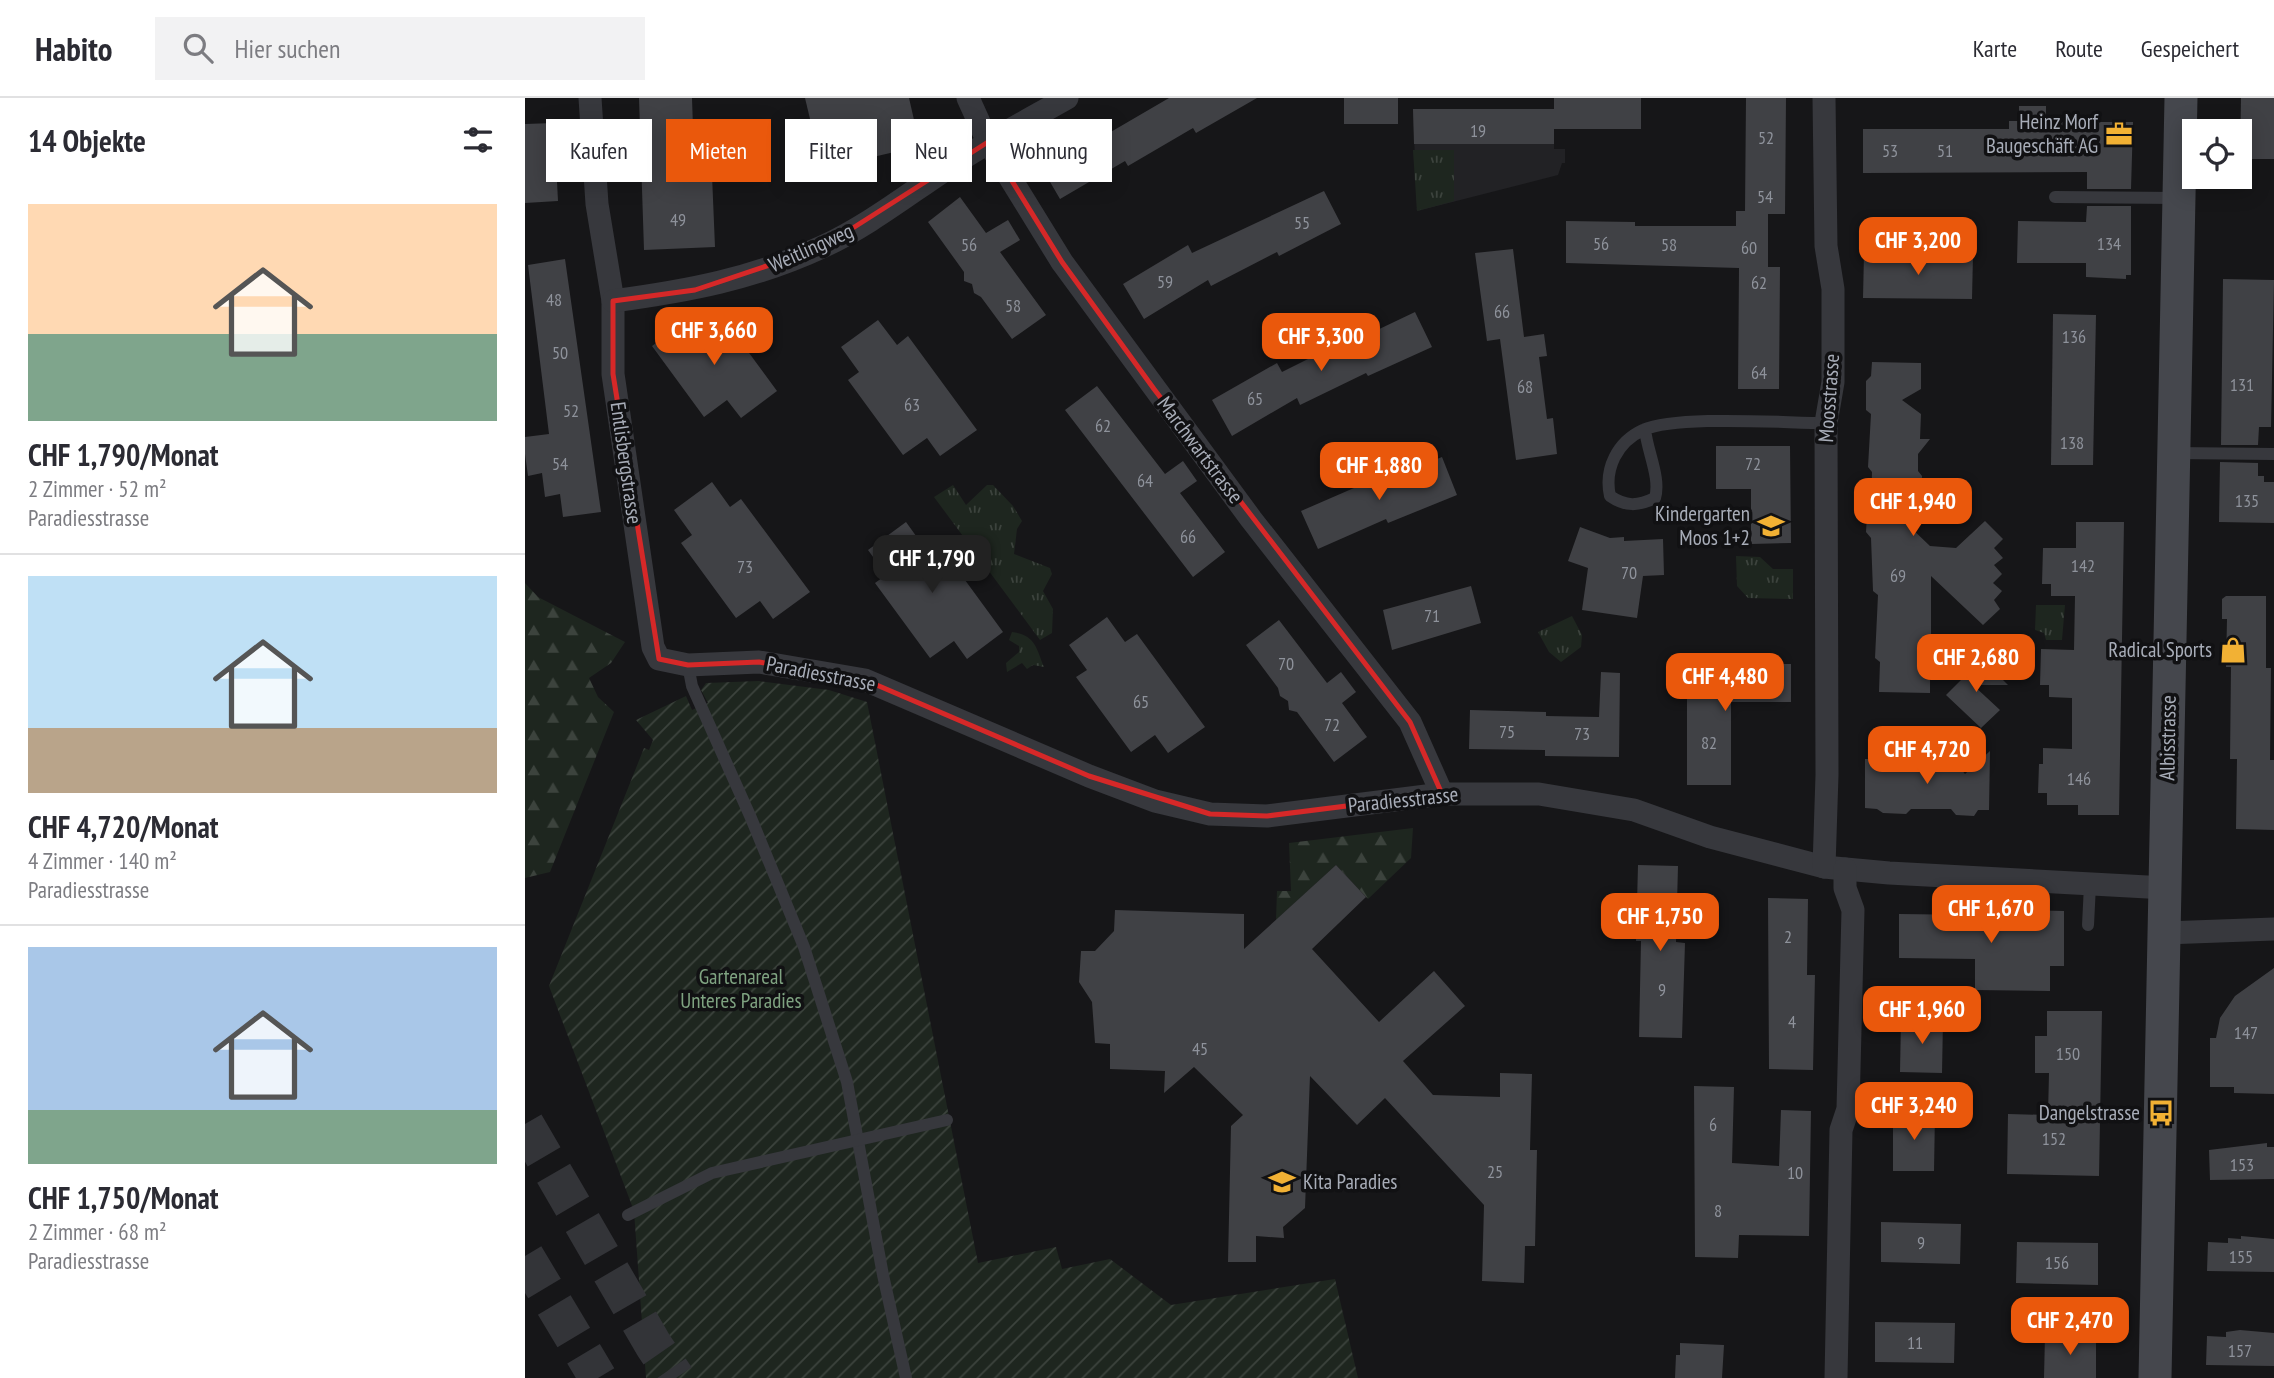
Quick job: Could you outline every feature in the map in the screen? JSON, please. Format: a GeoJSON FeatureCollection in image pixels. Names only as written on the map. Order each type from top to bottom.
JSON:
{"type":"FeatureCollection","features":[{"type":"Feature","properties":{"kind":"main road","name":"Albisstrasse"},"geometry":{"type":"LineString","coordinates":[[2155,1378],[2181,98]]}},
{"type":"Feature","properties":{"kind":"street","name":"Entlisbergstrasse"},"geometry":{"type":"LineString","coordinates":[[590,98],[597,204],[613,301],[613,374],[653,647],[659,659]]}},
{"type":"Feature","properties":{"kind":"street","name":"Marchwartstrasse"},"geometry":{"type":"LineString","coordinates":[[968,98],[986,138]]}},
{"type":"Feature","properties":{"kind":"street","name":"Weitlingweg"},"geometry":{"type":"LineString","coordinates":[[1029,119],[1067,98]]}},
{"type":"Feature","properties":{"kind":"street","name":"Moosstrasse"},"geometry":{"type":"LineString","coordinates":[[1824,98],[1826,246],[1833,289],[1833,382],[1826,423],[1827,775],[1835,868]]}},
{"type":"Feature","properties":{"kind":"street","name":"Weitlingweg"},"geometry":{"type":"LineString","coordinates":[[613,301],[695,290],[778,265],[823,247],[863,226],[986,143]]}},
{"type":"Feature","properties":{"kind":"street","name":"Marchwartstrasse"},"geometry":{"type":"LineString","coordinates":[[1013,182],[1062,262],[1154,389],[1251,519],[1410,722],[1442,794]]}},
{"type":"Feature","properties":{"kind":"street","name":"Paradiesstrasse"},"geometry":{"type":"LineString","coordinates":[[659,659],[688,665],[759,662],[813,669],[865,680],[1089,776],[1155,801],[1210,814],[1267,816],[1442,794],[1539,794],[1634,810],[1710,836],[1835,868],[2166,888]]}},
{"type":"Feature","properties":{"kind":"street"},"geometry":{"type":"LineString","coordinates":[[1835,868],[1853,910],[1848,1110],[1841,1130],[1836,1378]]}},
{"type":"Feature","properties":{"kind":"street"},"geometry":{"type":"LineString","coordinates":[[2165,933],[2274,929]]}},
{"type":"Feature","properties":{"kind":"lane"},"geometry":{"type":"LineString","coordinates":[[2055,197],[2179,198]]}},
{"type":"Feature","properties":{"kind":"lane"},"geometry":{"type":"LineString","coordinates":[[1645,429],[1648,452],[1659,487],[1655,498],[1642,505],[1622,504],[1610,496],[1607,481],[1611,462],[1628,440],[1645,429],[1688,423],[1826,423]]}},
{"type":"Feature","properties":{"kind":"lane"},"geometry":{"type":"LineString","coordinates":[[2173,453],[2274,454]]}},
{"type":"Feature","properties":{"kind":"lane"},"geometry":{"type":"LineString","coordinates":[[688,665],[692,686],[751,818],[804,947],[847,1082],[883,1275],[906,1378]]}},
{"type":"Feature","properties":{"kind":"lane"},"geometry":{"type":"LineString","coordinates":[[2088,925],[2089,885]]}},
{"type":"Feature","properties":{"kind":"lane"},"geometry":{"type":"LineString","coordinates":[[628,1215],[712,1173],[857,1138],[947,1120]]}},
{"type":"Feature","properties":{"kind":"highlighted area"},"geometry":{"type":"Polygon","coordinates":[[[988,142],[1062,262],[1154,389],[1410,722],[1442,794],[1267,816],[1210,814],[1089,776],[865,680],[759,662],[688,665],[659,659],[613,374],[613,301],[695,290],[823,247],[988,142]]]}},
{"type":"Feature","properties":{"kind":"shaded area"},"geometry":{"type":"Polygon","coordinates":[[[1413,109],[1554,109],[1554,149],[1565,149],[1565,163],[1562,163],[1558,175],[1417,211],[1413,109]]]}},
{"type":"Feature","properties":{"kind":"green space"},"geometry":{"type":"Polygon","coordinates":[[[1413,150],[1454,150],[1454,201],[1417,211],[1413,150]]]}},
{"type":"Feature","properties":{"kind":"green space"},"geometry":{"type":"Polygon","coordinates":[[[953,485],[966,505],[987,485],[993,485],[1013,506],[1022,521],[1017,529],[1014,554],[1050,568],[1052,574],[1043,591],[1053,609],[1052,633],[1040,640],[934,497],[953,485]]]}},
{"type":"Feature","properties":{"kind":"green space"},"geometry":{"type":"Polygon","coordinates":[[[1736,556],[1760,557],[1773,569],[1793,569],[1793,599],[1748,598],[1737,586],[1736,556]]]}},
{"type":"Feature","properties":{"kind":"green space"},"geometry":{"type":"Polygon","coordinates":[[[525,583],[538,597],[625,642],[611,663],[589,678],[598,697],[614,712],[550,872],[525,878],[525,583]]]}},
{"type":"Feature","properties":{"kind":"green space"},"geometry":{"type":"Polygon","coordinates":[[[2036,605],[2065,605],[2062,640],[2046,640],[2044,633],[2035,630],[2036,605]]]}},
{"type":"Feature","properties":{"kind":"green space"},"geometry":{"type":"Polygon","coordinates":[[[1572,616],[1582,635],[1581,647],[1561,662],[1549,652],[1538,632],[1572,616]]]}},
{"type":"Feature","properties":{"kind":"green space"},"geometry":{"type":"Polygon","coordinates":[[[1012,632],[1030,639],[1044,667],[1033,665],[1027,669],[1022,663],[1007,672],[1006,663],[1019,652],[1019,646],[1009,640],[1012,632]]]}},
{"type":"Feature","properties":{"kind":"green space","name":"Gartenareal Unteres Paradies"},"geometry":{"type":"Polygon","coordinates":[[[759,681],[829,690],[867,702],[978,1263],[1056,1247],[1062,1269],[1110,1259],[1171,1305],[1335,1279],[1358,1378],[646,1378],[634,1211],[549,986],[644,748],[649,750],[653,740],[636,720],[686,696],[692,710],[708,703],[701,690],[706,683],[759,681]]]}},
{"type":"Feature","properties":{"kind":"green space"},"geometry":{"type":"Polygon","coordinates":[[[1413,828],[1411,858],[1368,899],[1336,865],[1276,920],[1277,891],[1291,891],[1289,843],[1413,828]]]}},
{"type":"Feature","properties":{"kind":"building"},"geometry":{"type":"Polygon","coordinates":[[[639,98],[692,98],[693,119],[666,119],[666,182],[712,182],[715,247],[644,250],[642,182],[652,182],[652,119],[640,119],[639,98]]]}},
{"type":"Feature","properties":{"kind":"building"},"geometry":{"type":"Polygon","coordinates":[[[805,98],[909,98],[914,119],[891,119],[891,153],[877,156],[877,119],[810,119],[805,98]]]}},
{"type":"Feature","properties":{"kind":"building"},"geometry":{"type":"Polygon","coordinates":[[[1169,98],[1257,98],[1196,133],[1193,128],[1128,166],[1125,161],[1112,169],[1112,131],[1169,98]]]}},
{"type":"Feature","properties":{"kind":"building"},"geometry":{"type":"Polygon","coordinates":[[[1344,98],[1398,98],[1398,124],[1344,124],[1344,98]]]}},
{"type":"Feature","properties":{"kind":"building"},"geometry":{"type":"Polygon","coordinates":[[[1554,98],[1641,98],[1641,129],[1554,129],[1554,144],[1414,144],[1413,109],[1554,109],[1554,98]]]}},
{"type":"Feature","properties":{"kind":"building"},"geometry":{"type":"Polygon","coordinates":[[[1746,98],[1786,98],[1785,214],[1768,214],[1768,267],[1780,267],[1779,389],[1738,389],[1739,268],[1566,263],[1566,221],[1635,222],[1635,226],[1736,226],[1736,211],[1745,211],[1746,98]]]}},
{"type":"Feature","properties":{"kind":"building"},"geometry":{"type":"Polygon","coordinates":[[[2241,98],[2274,98],[2274,159],[2252,159],[2252,119],[2241,119],[2241,98]]]}},
{"type":"Feature","properties":{"kind":"building"},"geometry":{"type":"Polygon","coordinates":[[[2019,106],[2046,106],[2046,122],[2133,122],[2131,189],[2087,189],[2087,172],[1863,173],[1863,129],[2009,129],[2009,121],[2019,121],[2019,106]]]}},
{"type":"Feature","properties":{"kind":"building"},"geometry":{"type":"Polygon","coordinates":[[[546,123],[546,182],[557,182],[558,201],[525,203],[525,124],[546,123]]]}},
{"type":"Feature","properties":{"kind":"building"},"geometry":{"type":"Polygon","coordinates":[[[1050,182],[1089,182],[1060,199],[1050,182]]]}},
{"type":"Feature","properties":{"kind":"building"},"geometry":{"type":"Polygon","coordinates":[[[1324,191],[1341,224],[1279,256],[1277,252],[1211,286],[1208,280],[1144,319],[1123,284],[1188,245],[1192,253],[1324,191]]]}},
{"type":"Feature","properties":{"kind":"building"},"geometry":{"type":"Polygon","coordinates":[[[960,197],[986,233],[1008,220],[1020,240],[1000,252],[1046,315],[1012,339],[981,297],[974,293],[972,284],[964,281],[964,272],[928,222],[960,197]]]}},
{"type":"Feature","properties":{"kind":"building"},"geometry":{"type":"Polygon","coordinates":[[[2087,206],[2131,206],[2131,275],[2126,275],[2126,279],[2086,277],[2086,263],[2017,263],[2018,221],[2086,222],[2087,206]]]}},
{"type":"Feature","properties":{"kind":"building"},"geometry":{"type":"Polygon","coordinates":[[[1513,249],[1524,337],[1544,334],[1547,356],[1539,357],[1547,419],[1553,418],[1557,454],[1516,460],[1500,339],[1487,341],[1475,253],[1513,249]]]}},
{"type":"Feature","properties":{"kind":"building"},"geometry":{"type":"Polygon","coordinates":[[[1864,254],[1973,255],[1972,299],[1863,298],[1864,254]]]}},
{"type":"Feature","properties":{"kind":"building"},"geometry":{"type":"Polygon","coordinates":[[[565,259],[601,512],[563,517],[560,494],[545,497],[542,473],[528,476],[525,437],[549,434],[528,265],[565,259]]]}},
{"type":"Feature","properties":{"kind":"building"},"geometry":{"type":"Polygon","coordinates":[[[2223,279],[2274,280],[2271,427],[2259,427],[2258,445],[2221,445],[2223,279]]]}},
{"type":"Feature","properties":{"kind":"building"},"geometry":{"type":"Polygon","coordinates":[[[719,312],[777,391],[741,418],[727,400],[704,417],[652,346],[690,318],[698,328],[719,312]]]}},
{"type":"Feature","properties":{"kind":"building"},"geometry":{"type":"Polygon","coordinates":[[[1415,312],[1432,347],[1368,376],[1366,373],[1300,405],[1297,398],[1232,436],[1212,400],[1277,363],[1282,372],[1350,338],[1352,342],[1415,312]]]}},
{"type":"Feature","properties":{"kind":"building"},"geometry":{"type":"Polygon","coordinates":[[[2053,314],[2096,315],[2093,465],[2051,465],[2053,314]]]}},
{"type":"Feature","properties":{"kind":"building"},"geometry":{"type":"Polygon","coordinates":[[[878,320],[897,345],[908,336],[977,430],[940,456],[927,438],[903,455],[848,380],[859,372],[841,347],[878,320]]]}},
{"type":"Feature","properties":{"kind":"building"},"geometry":{"type":"Polygon","coordinates":[[[1872,362],[1921,363],[1921,389],[1902,400],[1921,414],[1920,439],[1930,439],[1918,454],[1918,471],[1922,476],[1921,512],[1908,525],[1930,546],[1956,548],[1985,521],[2003,539],[1994,548],[2003,558],[1994,565],[2002,574],[1993,583],[2002,591],[1994,600],[2000,609],[1983,625],[1931,576],[1931,636],[1925,641],[1925,658],[1930,663],[1930,693],[1879,692],[1880,662],[1875,658],[1878,595],[1873,591],[1871,538],[1866,532],[1867,515],[1871,509],[1872,472],[1868,467],[1871,414],[1866,410],[1866,381],[1871,376],[1872,362]]]}},
{"type":"Feature","properties":{"kind":"building"},"geometry":{"type":"Polygon","coordinates":[[[1097,386],[1165,474],[1183,461],[1197,481],[1180,493],[1225,552],[1193,577],[1065,410],[1097,386]]]}},
{"type":"Feature","properties":{"kind":"building"},"geometry":{"type":"Polygon","coordinates":[[[1716,446],[1790,446],[1791,543],[1751,544],[1751,489],[1716,489],[1716,446]]]}},
{"type":"Feature","properties":{"kind":"building"},"geometry":{"type":"Polygon","coordinates":[[[1442,457],[1457,495],[1388,523],[1386,519],[1318,549],[1301,511],[1370,481],[1371,485],[1442,457]]]}},
{"type":"Feature","properties":{"kind":"building"},"geometry":{"type":"Polygon","coordinates":[[[2220,462],[2258,463],[2258,476],[2264,476],[2264,482],[2274,482],[2274,523],[2219,522],[2220,462]]]}},
{"type":"Feature","properties":{"kind":"building"},"geometry":{"type":"Polygon","coordinates":[[[712,482],[730,507],[741,499],[810,592],[773,619],[760,601],[736,618],[681,543],[692,535],[674,510],[712,482]]]}},
{"type":"Feature","properties":{"kind":"building"},"geometry":{"type":"Polygon","coordinates":[[[906,522],[924,547],[935,539],[1003,632],[967,659],[954,641],[930,658],[875,583],[886,575],[868,550],[906,522]]]}},
{"type":"Feature","properties":{"kind":"building"},"geometry":{"type":"Polygon","coordinates":[[[2076,522],[2124,522],[2119,815],[2078,815],[2078,805],[2047,805],[2047,793],[2038,793],[2039,764],[2043,764],[2043,748],[2072,749],[2072,698],[2049,697],[2049,685],[2040,685],[2041,649],[2074,650],[2075,596],[2051,596],[2051,584],[2042,584],[2043,548],[2076,548],[2076,522]]]}},
{"type":"Feature","properties":{"kind":"building"},"geometry":{"type":"Polygon","coordinates":[[[1580,527],[1610,538],[1624,537],[1624,541],[1663,539],[1664,575],[1643,576],[1637,618],[1582,610],[1588,568],[1568,561],[1580,527]]]}},
{"type":"Feature","properties":{"kind":"building"},"geometry":{"type":"Polygon","coordinates":[[[1471,586],[1481,623],[1392,650],[1383,610],[1471,586]]]}},
{"type":"Feature","properties":{"kind":"building"},"geometry":{"type":"Polygon","coordinates":[[[2226,596],[2266,596],[2266,668],[2271,668],[2270,760],[2274,760],[2274,830],[2236,829],[2237,759],[2230,759],[2231,667],[2226,667],[2227,619],[2222,619],[2222,599],[2226,596]]]}},
{"type":"Feature","properties":{"kind":"building"},"geometry":{"type":"Polygon","coordinates":[[[1107,617],[1125,642],[1137,634],[1205,727],[1168,753],[1155,735],[1131,752],[1076,677],[1087,670],[1069,645],[1107,617]]]}},
{"type":"Feature","properties":{"kind":"building"},"geometry":{"type":"Polygon","coordinates":[[[1279,620],[1327,683],[1341,672],[1356,692],[1342,703],[1367,737],[1334,762],[1297,712],[1289,710],[1288,701],[1280,696],[1278,688],[1246,645],[1279,620]]]}},
{"type":"Feature","properties":{"kind":"building"},"geometry":{"type":"Polygon","coordinates":[[[1982,659],[2008,685],[1973,685],[2000,710],[1981,728],[1946,695],[1982,659]]]}},
{"type":"Feature","properties":{"kind":"building"},"geometry":{"type":"Polygon","coordinates":[[[1697,664],[1791,664],[1791,702],[1731,702],[1731,785],[1687,785],[1687,683],[1697,683],[1697,664]]]}},
{"type":"Feature","properties":{"kind":"building"},"geometry":{"type":"Polygon","coordinates":[[[1601,672],[1620,673],[1619,757],[1545,756],[1545,750],[1469,749],[1470,710],[1546,712],[1546,716],[1599,717],[1601,672]]]}},
{"type":"Feature","properties":{"kind":"building"},"geometry":{"type":"Polygon","coordinates":[[[1990,751],[1989,810],[1978,810],[1974,816],[1956,815],[1951,809],[1911,809],[1906,814],[1883,813],[1877,809],[1865,808],[1865,759],[1892,759],[1901,772],[1917,759],[1953,759],[1965,774],[1990,751]]]}},
{"type":"Feature","properties":{"kind":"building"},"geometry":{"type":"Polygon","coordinates":[[[1336,865],[1366,897],[1312,949],[1379,1022],[1434,971],[1465,1006],[1403,1061],[1433,1095],[1500,1097],[1500,1073],[1532,1074],[1530,1150],[1537,1150],[1535,1246],[1525,1246],[1524,1283],[1482,1281],[1484,1205],[1385,1098],[1357,1125],[1310,1076],[1305,1208],[1283,1227],[1284,1238],[1256,1236],[1256,1262],[1228,1262],[1231,1126],[1243,1115],[1194,1067],[1164,1093],[1165,1071],[1110,1069],[1110,1044],[1095,1043],[1092,1002],[1079,982],[1081,951],[1095,951],[1114,931],[1115,910],[1244,914],[1244,949],[1336,865]]]}},
{"type":"Feature","properties":{"kind":"building"},"geometry":{"type":"Polygon","coordinates":[[[1638,865],[1678,866],[1676,942],[1685,943],[1682,1038],[1639,1037],[1641,941],[1636,941],[1638,865]]]}},
{"type":"Feature","properties":{"kind":"building"},"geometry":{"type":"Polygon","coordinates":[[[1768,898],[1808,899],[1807,975],[1815,975],[1813,1070],[1769,1069],[1768,898]]]}},
{"type":"Feature","properties":{"kind":"building"},"geometry":{"type":"Polygon","coordinates":[[[1976,909],[2064,911],[2064,966],[2050,966],[2050,991],[1975,990],[1975,959],[1899,958],[1899,914],[1976,915],[1976,909]]]}},
{"type":"Feature","properties":{"kind":"building"},"geometry":{"type":"Polygon","coordinates":[[[2274,968],[2274,1094],[2234,1093],[2234,1087],[2210,1087],[2210,1038],[2216,1038],[2220,1018],[2235,996],[2274,968]]]}},
{"type":"Feature","properties":{"kind":"building"},"geometry":{"type":"Polygon","coordinates":[[[2047,1011],[2102,1011],[2099,1176],[2007,1174],[2008,1114],[2048,1115],[2049,1073],[2035,1073],[2035,1036],[2047,1036],[2047,1011]]]}},
{"type":"Feature","properties":{"kind":"building"},"geometry":{"type":"Polygon","coordinates":[[[1901,1020],[1943,1020],[1942,1073],[1900,1072],[1901,1020]]]}},
{"type":"Feature","properties":{"kind":"building"},"geometry":{"type":"Polygon","coordinates":[[[1694,1086],[1734,1087],[1732,1163],[1779,1166],[1781,1110],[1811,1111],[1809,1236],[1739,1235],[1738,1258],[1695,1257],[1694,1086]]]}},
{"type":"Feature","properties":{"kind":"building"},"geometry":{"type":"Polygon","coordinates":[[[1893,1112],[1935,1113],[1934,1171],[1893,1171],[1893,1112]]]}},
{"type":"Feature","properties":{"kind":"building"},"geometry":{"type":"Polygon","coordinates":[[[2267,1143],[2267,1147],[2274,1147],[2274,1179],[2210,1180],[2209,1150],[2267,1143]]]}},
{"type":"Feature","properties":{"kind":"building"},"geometry":{"type":"Polygon","coordinates":[[[1881,1222],[1961,1224],[1960,1264],[1881,1262],[1881,1222]]]}},
{"type":"Feature","properties":{"kind":"building"},"geometry":{"type":"Polygon","coordinates":[[[2241,1236],[2274,1239],[2274,1272],[2207,1271],[2208,1242],[2228,1243],[2228,1238],[2241,1239],[2241,1236]]]}},
{"type":"Feature","properties":{"kind":"building"},"geometry":{"type":"Polygon","coordinates":[[[2017,1242],[2098,1243],[2098,1285],[2016,1283],[2017,1242]]]}},
{"type":"Feature","properties":{"kind":"building"},"geometry":{"type":"Polygon","coordinates":[[[1875,1322],[1955,1323],[1954,1363],[1875,1362],[1875,1322]]]}},
{"type":"Feature","properties":{"kind":"building"},"geometry":{"type":"Polygon","coordinates":[[[2240,1330],[2274,1333],[2274,1366],[2206,1365],[2207,1336],[2226,1337],[2226,1332],[2240,1330]]]}},
{"type":"Feature","properties":{"kind":"building"},"geometry":{"type":"Polygon","coordinates":[[[2045,1335],[2096,1336],[2096,1378],[2044,1378],[2045,1335]]]}},
{"type":"Feature","properties":{"kind":"building"},"geometry":{"type":"Polygon","coordinates":[[[1680,1343],[1724,1345],[1722,1378],[1675,1378],[1676,1355],[1680,1355],[1680,1343]]]}},
{"type":"Feature","properties":{"kind":"tunnel"},"geometry":{"type":"LineString","coordinates":[[525,1124],[654,1346],[676,1378]]}},
{"type":"Feature","properties":{"kind":"tunnel"},"geometry":{"type":"LineString","coordinates":[[525,1256],[598,1378]]}},
{"type":"Feature","properties":{"kind":"place","name":"Heinz Morf Baugeschäft AG"},"geometry":{"type":"Point","coordinates":[2119,134]}},
{"type":"Feature","properties":{"kind":"place","name":"Kindergarten Moos 1+2"},"geometry":{"type":"Point","coordinates":[1771,526]}},
{"type":"Feature","properties":{"kind":"place","name":"Radical Sports"},"geometry":{"type":"Point","coordinates":[2233,650]}},
{"type":"Feature","properties":{"kind":"place","name":"Dangelstrasse"},"geometry":{"type":"Point","coordinates":[2161,1113]}},
{"type":"Feature","properties":{"kind":"place","name":"Kita Paradies"},"geometry":{"type":"Point","coordinates":[1282,1182]}}]}
